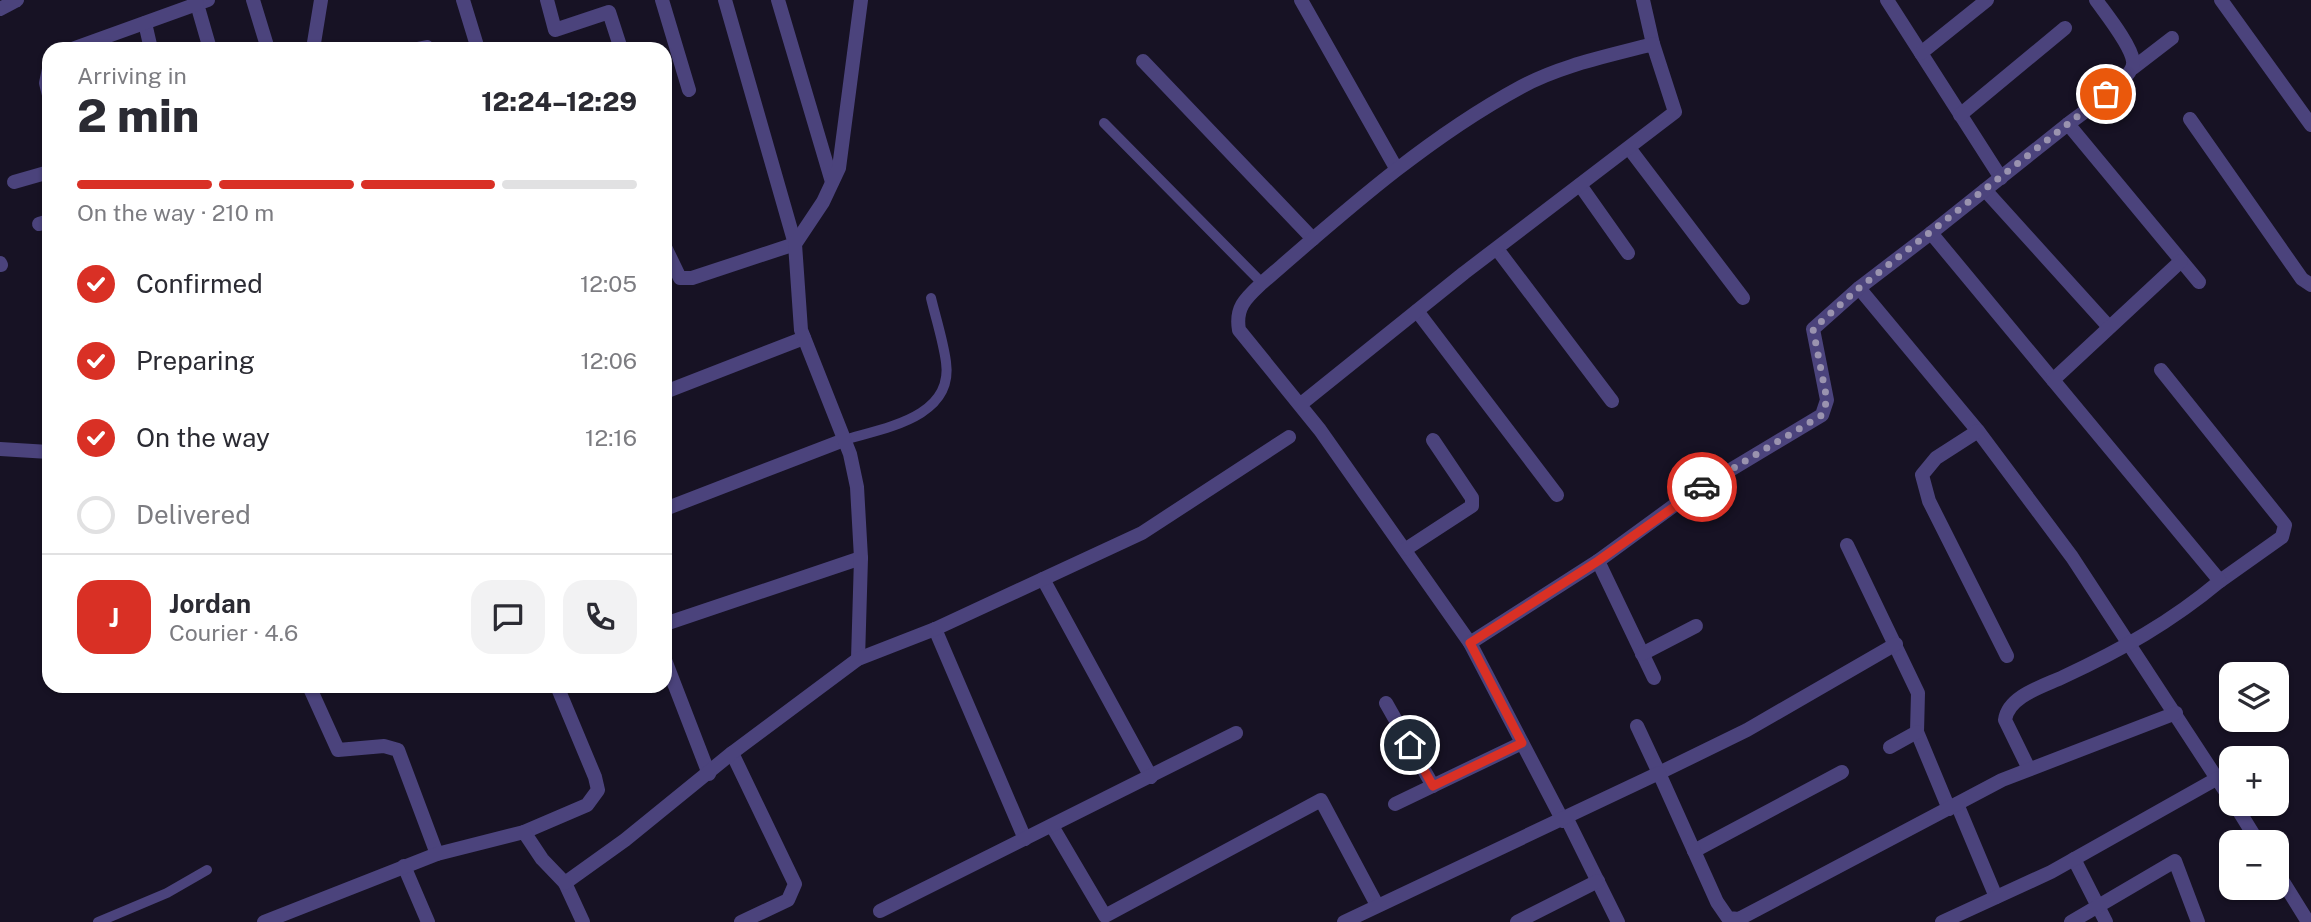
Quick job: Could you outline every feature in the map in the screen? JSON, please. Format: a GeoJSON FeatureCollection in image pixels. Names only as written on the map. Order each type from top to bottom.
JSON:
{"type":"FeatureCollection","features":[{"type":"Feature","properties":{"kind":"street"},"geometry":{"type":"LineString","coordinates":[[0,9],[16,0]]}},
{"type":"Feature","properties":{"kind":"street"},"geometry":{"type":"LineString","coordinates":[[253,0],[266,42]]}},
{"type":"Feature","properties":{"kind":"street"},"geometry":{"type":"LineString","coordinates":[[314,42],[320,0]]}},
{"type":"Feature","properties":{"kind":"street"},"geometry":{"type":"LineString","coordinates":[[463,0],[476,42]]}},
{"type":"Feature","properties":{"kind":"street"},"geometry":{"type":"LineString","coordinates":[[547,0],[555,30],[609,12],[619,42]]}},
{"type":"Feature","properties":{"kind":"street"},"geometry":{"type":"LineString","coordinates":[[663,0],[689,90]]}},
{"type":"Feature","properties":{"kind":"street"},"geometry":{"type":"LineString","coordinates":[[725,0],[795,244],[801,330],[844,440],[857,487],[861,558],[858,659]]}},
{"type":"Feature","properties":{"kind":"street"},"geometry":{"type":"LineString","coordinates":[[778,0],[832,182]]}},
{"type":"Feature","properties":{"kind":"street"},"geometry":{"type":"LineString","coordinates":[[672,261],[680,278],[692,278],[795,244],[839,168],[861,0]]}},
{"type":"Feature","properties":{"kind":"street"},"geometry":{"type":"LineString","coordinates":[[1301,0],[1396,168]]}},
{"type":"Feature","properties":{"kind":"street"},"geometry":{"type":"LineString","coordinates":[[1301,404],[1417,311],[1675,113],[1653,44],[1643,0]]}},
{"type":"Feature","properties":{"kind":"street"},"geometry":{"type":"LineString","coordinates":[[1887,0],[2001,178]]}},
{"type":"Feature","properties":{"kind":"street"},"geometry":{"type":"LineString","coordinates":[[1921,53],[1987,0]]}},
{"type":"Feature","properties":{"kind":"street"},"geometry":{"type":"LineString","coordinates":[[2096,0],[2133,59],[2133,68]]}},
{"type":"Feature","properties":{"kind":"street"},"geometry":{"type":"LineString","coordinates":[[2221,0],[2311,125]]}},
{"type":"Feature","properties":{"kind":"street"},"geometry":{"type":"LineString","coordinates":[[97,42],[203,2],[209,42]]}},
{"type":"Feature","properties":{"kind":"street"},"geometry":{"type":"LineString","coordinates":[[145,23],[149,42]]}},
{"type":"Feature","properties":{"kind":"street"},"geometry":{"type":"LineString","coordinates":[[1960,115],[2065,28]]}},
{"type":"Feature","properties":{"kind":"street"},"geometry":{"type":"LineString","coordinates":[[1470,643],[1598,561],[1687,496],[1822,415],[1827,400],[1813,329],[1859,288],[2125,79],[2133,68],[2172,38]]}},
{"type":"Feature","properties":{"kind":"street"},"geometry":{"type":"LineString","coordinates":[[1618,922],[1470,643],[1301,404],[1239,330],[1236,314],[1244,300],[1262,283],[1396,168],[1522,86],[1570,67],[1653,44]]}},
{"type":"Feature","properties":{"kind":"street"},"geometry":{"type":"LineString","coordinates":[[1143,61],[1312,239]]}},
{"type":"Feature","properties":{"kind":"street"},"geometry":{"type":"LineString","coordinates":[[2190,119],[2302,279],[2311,285]]}},
{"type":"Feature","properties":{"kind":"street"},"geometry":{"type":"LineString","coordinates":[[2068,124],[2199,282]]}},
{"type":"Feature","properties":{"kind":"street"},"geometry":{"type":"LineString","coordinates":[[1629,148],[1744,298]]}},
{"type":"Feature","properties":{"kind":"street"},"geometry":{"type":"LineString","coordinates":[[14,182],[42,174]]}},
{"type":"Feature","properties":{"kind":"street"},"geometry":{"type":"LineString","coordinates":[[1580,185],[1628,253]]}},
{"type":"Feature","properties":{"kind":"street"},"geometry":{"type":"LineString","coordinates":[[1985,190],[2109,327]]}},
{"type":"Feature","properties":{"kind":"street"},"geometry":{"type":"LineString","coordinates":[[1931,233],[2220,581]]}},
{"type":"Feature","properties":{"kind":"street"},"geometry":{"type":"LineString","coordinates":[[1497,249],[1612,401]]}},
{"type":"Feature","properties":{"kind":"street"},"geometry":{"type":"LineString","coordinates":[[2053,380],[2181,261]]}},
{"type":"Feature","properties":{"kind":"street"},"geometry":{"type":"LineString","coordinates":[[1859,288],[1978,431],[2072,556],[2218,778],[2074,859],[1942,922]]}},
{"type":"Feature","properties":{"kind":"street"},"geometry":{"type":"LineString","coordinates":[[1417,311],[1557,495]]}},
{"type":"Feature","properties":{"kind":"street"},"geometry":{"type":"LineString","coordinates":[[672,389],[804,338]]}},
{"type":"Feature","properties":{"kind":"street"},"geometry":{"type":"LineString","coordinates":[[2029,769],[2008,729],[2006,712],[2028,693],[2129,646],[2181,614],[2220,581],[2282,537],[2285,525],[2161,370]]}},
{"type":"Feature","properties":{"kind":"street"},"geometry":{"type":"LineString","coordinates":[[1978,431],[1936,458],[1922,475],[1929,501],[2007,656]]}},
{"type":"Feature","properties":{"kind":"street"},"geometry":{"type":"LineString","coordinates":[[565,883],[858,659],[935,629],[1142,533],[1289,437]]}},
{"type":"Feature","properties":{"kind":"street"},"geometry":{"type":"LineString","coordinates":[[672,506],[844,440]]}},
{"type":"Feature","properties":{"kind":"street"},"geometry":{"type":"LineString","coordinates":[[1406,549],[1472,506],[1472,498],[1433,440]]}},
{"type":"Feature","properties":{"kind":"street"},"geometry":{"type":"LineString","coordinates":[[0,449],[42,452]]}},
{"type":"Feature","properties":{"kind":"street"},"geometry":{"type":"LineString","coordinates":[[1847,545],[1918,693],[1917,732],[1996,897]]}},
{"type":"Feature","properties":{"kind":"street"},"geometry":{"type":"LineString","coordinates":[[672,622],[861,558]]}},
{"type":"Feature","properties":{"kind":"street"},"geometry":{"type":"LineString","coordinates":[[1598,561],[1654,678]]}},
{"type":"Feature","properties":{"kind":"street"},"geometry":{"type":"LineString","coordinates":[[1043,579],[1151,777]]}},
{"type":"Feature","properties":{"kind":"street"},"geometry":{"type":"LineString","coordinates":[[1642,654],[1696,626]]}},
{"type":"Feature","properties":{"kind":"street"},"geometry":{"type":"LineString","coordinates":[[935,629],[1025,839]]}},
{"type":"Feature","properties":{"kind":"street"},"geometry":{"type":"LineString","coordinates":[[1344,922],[1565,820],[1747,730],[1896,644]]}},
{"type":"Feature","properties":{"kind":"street"},"geometry":{"type":"LineString","coordinates":[[672,678],[709,774]]}},
{"type":"Feature","properties":{"kind":"street"},"geometry":{"type":"LineString","coordinates":[[312,693],[338,750],[384,746],[398,750],[437,854]]}},
{"type":"Feature","properties":{"kind":"street"},"geometry":{"type":"LineString","coordinates":[[264,922],[437,854],[524,832],[587,805],[598,790],[595,777],[561,693]]}},
{"type":"Feature","properties":{"kind":"street"},"geometry":{"type":"LineString","coordinates":[[1386,703],[1433,786]]}},
{"type":"Feature","properties":{"kind":"street"},"geometry":{"type":"LineString","coordinates":[[1637,726],[1717,902],[1728,918],[1739,919],[2029,769],[2176,713]]}},
{"type":"Feature","properties":{"kind":"street"},"geometry":{"type":"LineString","coordinates":[[1891,747],[1917,732]]}},
{"type":"Feature","properties":{"kind":"street"},"geometry":{"type":"LineString","coordinates":[[880,911],[1236,733]]}},
{"type":"Feature","properties":{"kind":"street"},"geometry":{"type":"LineString","coordinates":[[1395,804],[1522,743]]}},
{"type":"Feature","properties":{"kind":"street"},"geometry":{"type":"LineString","coordinates":[[732,753],[795,884],[788,900],[741,922]]}},
{"type":"Feature","properties":{"kind":"street"},"geometry":{"type":"LineString","coordinates":[[1694,851],[1842,772]]}},
{"type":"Feature","properties":{"kind":"street"},"geometry":{"type":"LineString","coordinates":[[1052,826],[1102,920],[1321,800],[1377,905]]}},
{"type":"Feature","properties":{"kind":"street"},"geometry":{"type":"LineString","coordinates":[[524,832],[541,859],[565,883],[583,922]]}},
{"type":"Feature","properties":{"kind":"street"},"geometry":{"type":"LineString","coordinates":[[2074,859],[2106,922]]}},
{"type":"Feature","properties":{"kind":"street"},"geometry":{"type":"LineString","coordinates":[[2071,922],[2175,861],[2198,922]]}},
{"type":"Feature","properties":{"kind":"street"},"geometry":{"type":"LineString","coordinates":[[404,866],[428,922]]}},
{"type":"Feature","properties":{"kind":"street"},"geometry":{"type":"LineString","coordinates":[[1517,922],[1598,881]]}},
{"type":"Feature","properties":{"kind":"street"},"geometry":{"type":"LineString","coordinates":[[2289,891],[2308,922]]}},
{"type":"Feature","properties":{"kind":"lane"},"geometry":{"type":"LineString","coordinates":[[1104,123],[1262,283]]}},
{"type":"Feature","properties":{"kind":"lane"},"geometry":{"type":"LineString","coordinates":[[844,440],[921,415],[935,400],[944,383],[947,364],[931,298]]}},
{"type":"Feature","properties":{"kind":"lane"},"geometry":{"type":"LineString","coordinates":[[98,922],[167,893],[207,870]]}},
{"type":"Feature","properties":{"kind":"way so far"},"geometry":{"type":"LineString","coordinates":[[1702,487],[1822,415],[1827,400],[1813,329],[1859,288],[2106,94]]}},
{"type":"Feature","properties":{"kind":"route"},"geometry":{"type":"LineString","coordinates":[[1410,745],[1433,786],[1522,743],[1470,643],[1598,561],[1702,487]]}}]}
